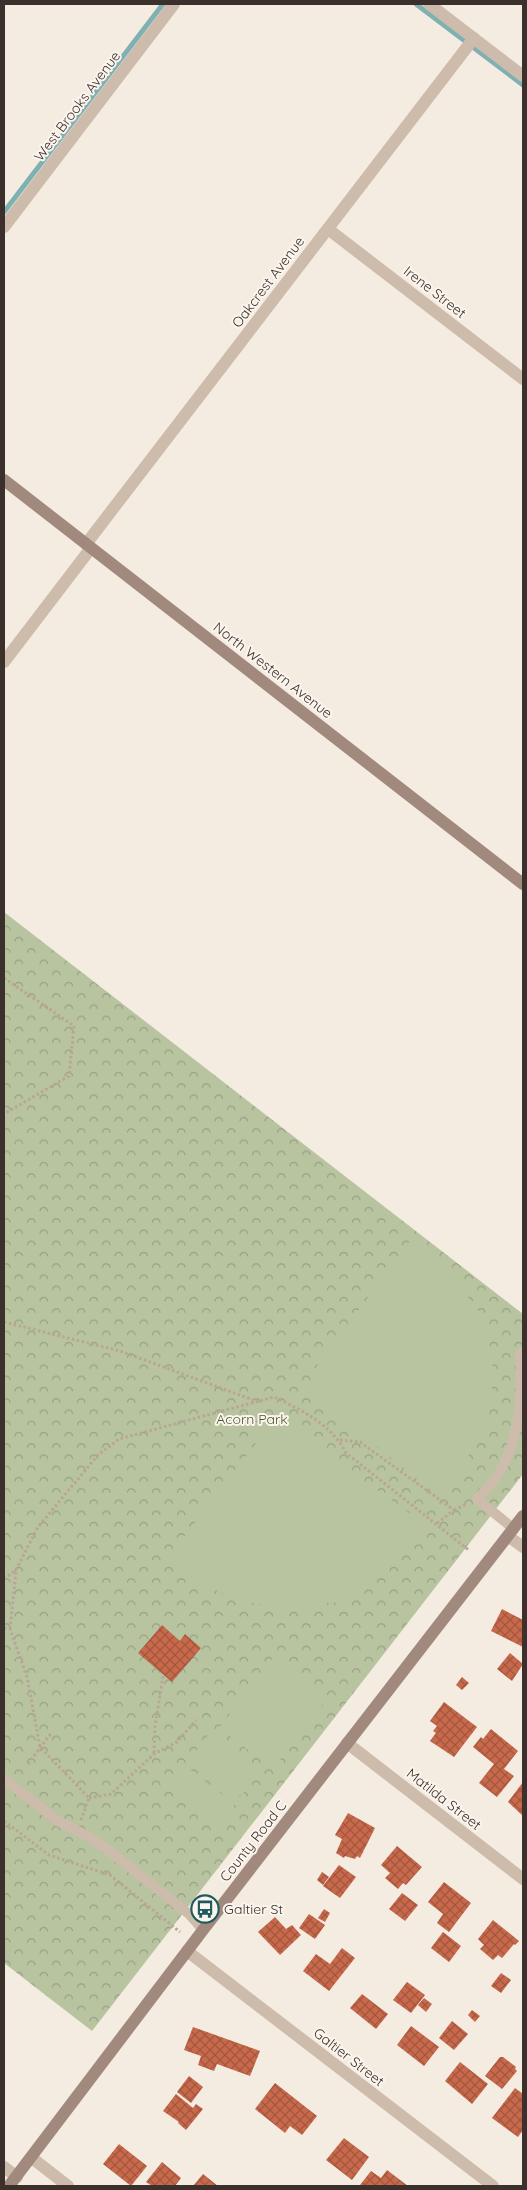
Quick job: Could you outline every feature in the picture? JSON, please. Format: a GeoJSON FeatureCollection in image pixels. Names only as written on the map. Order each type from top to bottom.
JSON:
{"type":"FeatureCollection","features":[{"type":"Feature","properties":{"kind":"main road","name":"North Western Avenue"},"geometry":{"type":"LineString","coordinates":[[4,480],[523,884]]}},
{"type":"Feature","properties":{"kind":"main road","name":"County Road C"},"geometry":{"type":"LineString","coordinates":[[13,2181],[203,1930],[523,1516]]}},
{"type":"Feature","properties":{"kind":"street","name":"West Brooks Avenue"},"geometry":{"type":"LineString","coordinates":[[4,227],[174,4]]}},
{"type":"Feature","properties":{"kind":"street"},"geometry":{"type":"LineString","coordinates":[[429,4],[523,76]]}},
{"type":"Feature","properties":{"kind":"street","name":"Oakcrest Avenue"},"geometry":{"type":"LineString","coordinates":[[4,662],[88,546],[474,38]]}},
{"type":"Feature","properties":{"kind":"street","name":"Irene Street"},"geometry":{"type":"LineString","coordinates":[[328,229],[523,379]]}},
{"type":"Feature","properties":{"kind":"street"},"geometry":{"type":"LineString","coordinates":[[511,1532],[523,1547]]}},
{"type":"Feature","properties":{"kind":"street","name":"Matilda Street"},"geometry":{"type":"LineString","coordinates":[[347,1743],[523,1878]]}},
{"type":"Feature","properties":{"kind":"street","name":"Galtier Street"},"geometry":{"type":"LineString","coordinates":[[187,1951],[494,2186]]}},
{"type":"Feature","properties":{"kind":"street"},"geometry":{"type":"LineString","coordinates":[[32,2158],[68,2186]]}},
{"type":"Feature","properties":{"kind":"street"},"geometry":{"type":"LineString","coordinates":[[4,2167],[13,2181]]}},
{"type":"Feature","properties":{"kind":"lane"},"geometry":{"type":"LineString","coordinates":[[511,1532],[477,1499],[498,1475],[510,1447],[522,1395],[520,1353],[523,1353]]}},
{"type":"Feature","properties":{"kind":"lane"},"geometry":{"type":"LineString","coordinates":[[4,1779],[58,1821],[108,1850],[188,1914],[203,1930]]}},
{"type":"Feature","properties":{"kind":"path"},"geometry":{"type":"LineString","coordinates":[[4,978],[74,1026],[69,1076],[4,1114]]}},
{"type":"Feature","properties":{"kind":"path"},"geometry":{"type":"LineString","coordinates":[[4,1322],[120,1351],[257,1401]]}},
{"type":"Feature","properties":{"kind":"path"},"geometry":{"type":"LineString","coordinates":[[89,1798],[40,1747],[28,1677],[10,1629],[16,1570],[38,1527],[98,1455],[119,1439],[274,1397],[307,1412],[340,1440],[346,1453],[470,1550]]}},
{"type":"Feature","properties":{"kind":"path"},"geometry":{"type":"LineString","coordinates":[[340,1440],[360,1442],[454,1510],[436,1524]]}},
{"type":"Feature","properties":{"kind":"path"},"geometry":{"type":"LineString","coordinates":[[4,1578],[16,1570]]}},
{"type":"Feature","properties":{"kind":"path"},"geometry":{"type":"LineString","coordinates":[[4,1628],[10,1629]]}},
{"type":"Feature","properties":{"kind":"path"},"geometry":{"type":"LineString","coordinates":[[154,1754],[155,1727],[163,1676]]}},
{"type":"Feature","properties":{"kind":"path"},"geometry":{"type":"LineString","coordinates":[[89,1798],[111,1794],[154,1754],[177,1742],[196,1720]]}},
{"type":"Feature","properties":{"kind":"path"},"geometry":{"type":"LineString","coordinates":[[28,1764],[52,1732]]}},
{"type":"Feature","properties":{"kind":"path"},"geometry":{"type":"LineString","coordinates":[[76,1831],[89,1798]]}},
{"type":"Feature","properties":{"kind":"path"},"geometry":{"type":"LineString","coordinates":[[4,1821],[49,1855],[110,1875],[180,1932]]}},
{"type":"Feature","properties":{"kind":"green space","name":"Acorn Park"},"geometry":{"type":"Polygon","coordinates":[[[4,912],[523,1314],[523,1474],[92,2031],[4,1963],[4,912]]]}},
{"type":"Feature","properties":{"kind":"green space"},"geometry":{"type":"Polygon","coordinates":[[[413,1237],[448,1270],[486,1321],[494,1376],[485,1426],[462,1468],[440,1497],[310,1393],[311,1374],[413,1237]]]}},
{"type":"Feature","properties":{"kind":"green space"},"geometry":{"type":"Polygon","coordinates":[[[270,1425],[288,1426],[426,1525],[395,1561],[344,1601],[289,1609],[238,1601],[196,1580],[168,1558],[270,1425]]]}},
{"type":"Feature","properties":{"kind":"green space"},"geometry":{"type":"Polygon","coordinates":[[[275,1655],[329,1697],[273,1769],[219,1728],[275,1655]]]}},
{"type":"Feature","properties":{"kind":"green space"},"geometry":{"type":"Polygon","coordinates":[[[209,1734],[260,1773],[241,1796],[191,1758],[209,1734]]]}},
{"type":"Feature","properties":{"kind":"green space"},"geometry":{"type":"Polygon","coordinates":[[[185,1766],[235,1804],[217,1828],[167,1789],[185,1766]]]}},
{"type":"Feature","properties":{"kind":"building"},"geometry":{"type":"Polygon","coordinates":[[[502,1609],[523,1620],[523,1647],[491,1631],[502,1609]]]}},
{"type":"Feature","properties":{"kind":"building"},"geometry":{"type":"Polygon","coordinates":[[[162,1625],[180,1641],[185,1634],[201,1648],[172,1682],[138,1653],[162,1625]]]}},
{"type":"Feature","properties":{"kind":"building"},"geometry":{"type":"Polygon","coordinates":[[[510,1653],[523,1664],[512,1681],[497,1669],[510,1653]]]}},
{"type":"Feature","properties":{"kind":"building"},"geometry":{"type":"Polygon","coordinates":[[[462,1677],[469,1683],[462,1690],[456,1685],[462,1677]]]}},
{"type":"Feature","properties":{"kind":"building"},"geometry":{"type":"Polygon","coordinates":[[[444,1702],[477,1727],[454,1757],[430,1741],[436,1733],[433,1731],[437,1726],[430,1721],[444,1702]]]}},
{"type":"Feature","properties":{"kind":"building"},"geometry":{"type":"Polygon","coordinates":[[[491,1729],[518,1751],[504,1769],[514,1776],[497,1797],[479,1783],[494,1764],[473,1747],[491,1729]]]}},
{"type":"Feature","properties":{"kind":"building"},"geometry":{"type":"Polygon","coordinates":[[[523,1782],[523,1816],[508,1802],[523,1782]]]}},
{"type":"Feature","properties":{"kind":"building"},"geometry":{"type":"Polygon","coordinates":[[[348,1813],[375,1828],[360,1858],[357,1856],[355,1859],[345,1856],[344,1858],[336,1853],[342,1839],[335,1835],[348,1813]]]}},
{"type":"Feature","properties":{"kind":"building"},"geometry":{"type":"Polygon","coordinates":[[[397,1846],[422,1867],[406,1885],[403,1883],[398,1889],[385,1878],[390,1873],[381,1865],[397,1846]]]}},
{"type":"Feature","properties":{"kind":"building"},"geometry":{"type":"Polygon","coordinates":[[[339,1865],[356,1877],[340,1898],[323,1886],[339,1865]]]}},
{"type":"Feature","properties":{"kind":"building"},"geometry":{"type":"Polygon","coordinates":[[[322,1872],[329,1877],[323,1885],[317,1880],[322,1872]]]}},
{"type":"Feature","properties":{"kind":"building"},"geometry":{"type":"Polygon","coordinates":[[[444,1882],[471,1903],[449,1932],[437,1923],[443,1914],[428,1902],[444,1882]]]}},
{"type":"Feature","properties":{"kind":"building"},"geometry":{"type":"Polygon","coordinates":[[[402,1893],[418,1905],[405,1921],[389,1909],[402,1893]]]}},
{"type":"Feature","properties":{"kind":"building"},"geometry":{"type":"Polygon","coordinates":[[[324,1909],[330,1913],[325,1922],[318,1918],[324,1909]]]}},
{"type":"Feature","properties":{"kind":"building"},"geometry":{"type":"Polygon","coordinates":[[[309,1914],[325,1925],[315,1939],[299,1928],[309,1914]]]}},
{"type":"Feature","properties":{"kind":"building"},"geometry":{"type":"Polygon","coordinates":[[[275,1917],[286,1929],[292,1925],[301,1935],[280,1955],[258,1932],[275,1917]]]}},
{"type":"Feature","properties":{"kind":"building"},"geometry":{"type":"Polygon","coordinates":[[[493,1920],[519,1941],[502,1958],[498,1955],[493,1960],[480,1949],[484,1945],[478,1939],[493,1920]]]}},
{"type":"Feature","properties":{"kind":"building"},"geometry":{"type":"Polygon","coordinates":[[[443,1932],[461,1946],[449,1962],[431,1948],[443,1932]]]}},
{"type":"Feature","properties":{"kind":"building"},"geometry":{"type":"Polygon","coordinates":[[[342,1948],[355,1958],[329,1991],[303,1971],[316,1954],[330,1964],[342,1948]]]}},
{"type":"Feature","properties":{"kind":"building"},"geometry":{"type":"Polygon","coordinates":[[[501,1973],[511,1980],[501,1993],[491,1986],[501,1973]]]}},
{"type":"Feature","properties":{"kind":"building"},"geometry":{"type":"Polygon","coordinates":[[[407,1982],[425,1995],[411,2013],[393,2000],[407,1982]]]}},
{"type":"Feature","properties":{"kind":"building"},"geometry":{"type":"Polygon","coordinates":[[[362,1994],[388,2014],[376,2029],[350,2008],[362,1994]]]}},
{"type":"Feature","properties":{"kind":"building"},"geometry":{"type":"Polygon","coordinates":[[[424,1998],[432,2004],[426,2012],[418,2005],[424,1998]]]}},
{"type":"Feature","properties":{"kind":"building"},"geometry":{"type":"Polygon","coordinates":[[[472,2010],[480,2016],[475,2022],[468,2015],[472,2010]]]}},
{"type":"Feature","properties":{"kind":"building"},"geometry":{"type":"Polygon","coordinates":[[[452,2021],[468,2034],[454,2050],[439,2038],[452,2021]]]}},
{"type":"Feature","properties":{"kind":"building"},"geometry":{"type":"Polygon","coordinates":[[[411,2026],[439,2047],[424,2066],[397,2045],[411,2026]]]}},
{"type":"Feature","properties":{"kind":"building"},"geometry":{"type":"Polygon","coordinates":[[[193,2027],[260,2051],[250,2076],[217,2064],[214,2071],[198,2065],[201,2056],[184,2050],[193,2027]]]}},
{"type":"Feature","properties":{"kind":"building"},"geometry":{"type":"Polygon","coordinates":[[[500,2057],[503,2057],[516,2067],[517,2071],[502,2089],[485,2076],[500,2057]]]}},
{"type":"Feature","properties":{"kind":"building"},"geometry":{"type":"Polygon","coordinates":[[[460,2062],[488,2084],[472,2104],[445,2081],[460,2062]]]}},
{"type":"Feature","properties":{"kind":"building"},"geometry":{"type":"Polygon","coordinates":[[[189,2076],[203,2087],[191,2103],[177,2092],[189,2076]]]}},
{"type":"Feature","properties":{"kind":"building"},"geometry":{"type":"Polygon","coordinates":[[[275,2083],[317,2116],[302,2135],[290,2126],[285,2133],[255,2109],[275,2083]]]}},
{"type":"Feature","properties":{"kind":"building"},"geometry":{"type":"Polygon","coordinates":[[[515,2088],[523,2094],[523,2130],[518,2137],[492,2118],[515,2088]]]}},
{"type":"Feature","properties":{"kind":"building"},"geometry":{"type":"Polygon","coordinates":[[[176,2094],[193,2108],[196,2104],[203,2109],[186,2130],[179,2122],[163,2111],[176,2094]]]}},
{"type":"Feature","properties":{"kind":"building"},"geometry":{"type":"Polygon","coordinates":[[[344,2138],[369,2157],[352,2180],[326,2160],[344,2138]]]}},
{"type":"Feature","properties":{"kind":"building"},"geometry":{"type":"Polygon","coordinates":[[[119,2144],[147,2166],[131,2186],[103,2164],[119,2144]]]}},
{"type":"Feature","properties":{"kind":"building"},"geometry":{"type":"Polygon","coordinates":[[[162,2162],[181,2178],[175,2186],[152,2186],[146,2182],[162,2162]]]}},
{"type":"Feature","properties":{"kind":"building"},"geometry":{"type":"Polygon","coordinates":[[[387,2170],[408,2186],[360,2185],[371,2171],[381,2178],[387,2170]]]}},
{"type":"Feature","properties":{"kind":"building"},"geometry":{"type":"Polygon","coordinates":[[[203,2174],[218,2186],[193,2186],[203,2174]]]}},
{"type":"Feature","properties":{"kind":"waterway"},"geometry":{"type":"LineString","coordinates":[[4,212],[163,4]]}},
{"type":"Feature","properties":{"kind":"waterway"},"geometry":{"type":"LineString","coordinates":[[416,4],[523,85]]}},
{"type":"Feature","properties":{"kind":"place","name":"Galtier St"},"geometry":{"type":"Point","coordinates":[205,1909]}}]}
